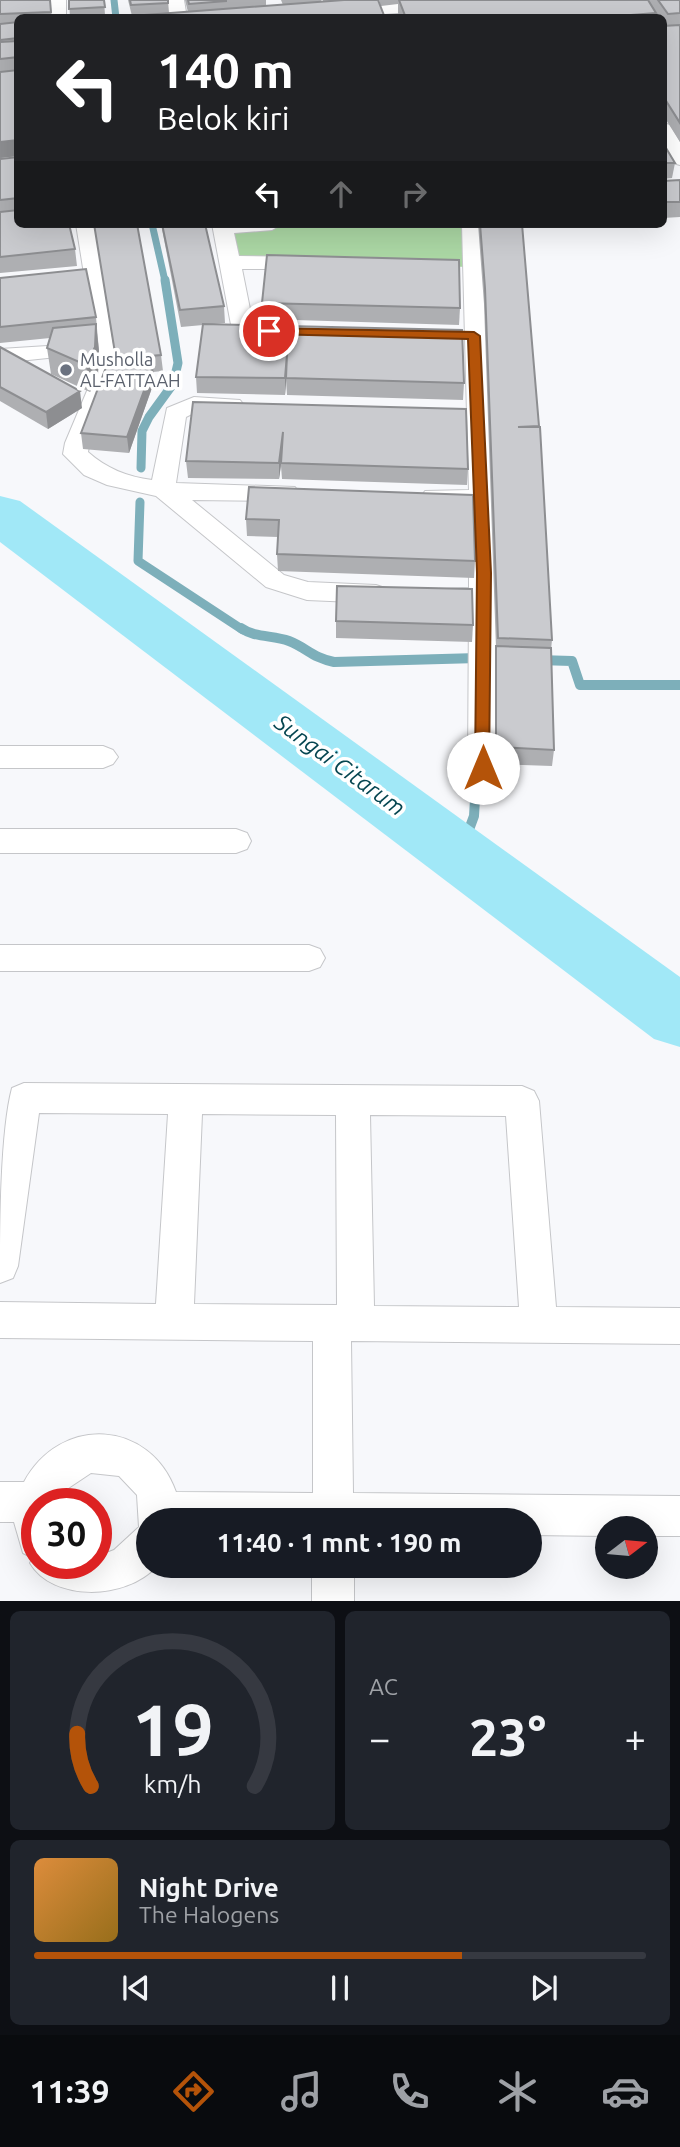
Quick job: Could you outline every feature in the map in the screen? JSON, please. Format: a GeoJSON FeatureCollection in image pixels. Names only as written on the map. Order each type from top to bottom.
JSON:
{"type":"FeatureCollection","features":[{"type":"Feature","properties":{"kind":"street"},"geometry":{"type":"LineString","coordinates":[[324,13],[459,4]]}},
{"type":"Feature","properties":{"kind":"street"},"geometry":{"type":"LineString","coordinates":[[667,136],[680,159]]}},
{"type":"Feature","properties":{"kind":"street"},"geometry":{"type":"LineString","coordinates":[[86,228],[88,277],[106,347],[102,386],[91,404],[76,444],[75,454],[80,460],[118,480],[163,489],[309,494]]}},
{"type":"Feature","properties":{"kind":"street"},"geometry":{"type":"LineString","coordinates":[[224,228],[232,261],[243,330],[298,331]]}},
{"type":"Feature","properties":{"kind":"street"},"geometry":{"type":"LineString","coordinates":[[472,228],[473,267],[467,336],[482,498],[483,768]]}},
{"type":"Feature","properties":{"kind":"street"},"geometry":{"type":"LineString","coordinates":[[232,261],[326,264]]}},
{"type":"Feature","properties":{"kind":"street"},"geometry":{"type":"LineString","coordinates":[[446,267],[473,267]]}},
{"type":"Feature","properties":{"kind":"street"},"geometry":{"type":"LineString","coordinates":[[5,356],[106,347]]}},
{"type":"Feature","properties":{"kind":"street"},"geometry":{"type":"LineString","coordinates":[[5,356],[44,376]]}},
{"type":"Feature","properties":{"kind":"street"},"geometry":{"type":"LineString","coordinates":[[68,390],[91,404]]}},
{"type":"Feature","properties":{"kind":"street"},"geometry":{"type":"LineString","coordinates":[[163,489],[175,413],[194,404],[261,406]]}},
{"type":"Feature","properties":{"kind":"street"},"geometry":{"type":"LineString","coordinates":[[450,411],[476,412]]}},
{"type":"Feature","properties":{"kind":"street"},"geometry":{"type":"LineString","coordinates":[[163,489],[275,581],[291,589],[484,597]]}},
{"type":"Feature","properties":{"kind":"street"},"geometry":{"type":"LineString","coordinates":[[415,497],[482,498]]}},
{"type":"Feature","properties":{"kind":"street"},"geometry":{"type":"LineString","coordinates":[[0,757],[103,757]]}},
{"type":"Feature","properties":{"kind":"street"},"geometry":{"type":"LineString","coordinates":[[0,841],[236,841]]}},
{"type":"Feature","properties":{"kind":"street"},"geometry":{"type":"LineString","coordinates":[[0,958],[309,958]]}},
{"type":"Feature","properties":{"kind":"street"},"geometry":{"type":"LineString","coordinates":[[0,1266],[24,1098],[522,1101],[539,1324]]}},
{"type":"Feature","properties":{"kind":"street"},"geometry":{"type":"LineString","coordinates":[[174,1322],[186,1099]]}},
{"type":"Feature","properties":{"kind":"street"},"geometry":{"type":"LineString","coordinates":[[333,1508],[344,1323],[352,1100]]}},
{"type":"Feature","properties":{"kind":"street"},"geometry":{"type":"LineString","coordinates":[[0,1320],[680,1326]]}},
{"type":"Feature","properties":{"kind":"street"},"geometry":{"type":"LineString","coordinates":[[41,1488],[68,1460],[93,1452],[112,1452],[130,1458],[144,1470],[155,1486],[155,1508]]}},
{"type":"Feature","properties":{"kind":"street"},"geometry":{"type":"LineString","coordinates":[[542,1516],[680,1516]]}},
{"type":"Feature","properties":{"kind":"street"},"geometry":{"type":"LineString","coordinates":[[74,1581],[113,1575],[136,1562]]}},
{"type":"Feature","properties":{"kind":"street"},"geometry":{"type":"LineString","coordinates":[[333,1578],[333,1601]]}},
{"type":"Feature","properties":{"kind":"green space"},"geometry":{"type":"Polygon","coordinates":[[[223,228],[472,228],[473,267],[232,262],[223,228]]]}},
{"type":"Feature","properties":{"kind":"building"},"geometry":{"type":"Polygon","coordinates":[[[0,0],[50,0],[51,12],[0,14],[0,0]]]}},
{"type":"Feature","properties":{"kind":"building"},"geometry":{"type":"Polygon","coordinates":[[[69,0],[104,0],[105,7],[69,9],[69,0]]]}},
{"type":"Feature","properties":{"kind":"building"},"geometry":{"type":"Polygon","coordinates":[[[130,0],[168,0],[168,3],[131,5],[130,0]]]}},
{"type":"Feature","properties":{"kind":"building"},"geometry":{"type":"Polygon","coordinates":[[[188,0],[226,0],[226,1],[189,4],[188,0]]]}},
{"type":"Feature","properties":{"kind":"building"},"geometry":{"type":"Polygon","coordinates":[[[344,0],[378,0],[383,14],[158,14],[344,0]]]}},
{"type":"Feature","properties":{"kind":"building"},"geometry":{"type":"Polygon","coordinates":[[[399,0],[648,0],[656,13],[643,14],[404,14],[399,0]]]}},
{"type":"Feature","properties":{"kind":"building"},"geometry":{"type":"Polygon","coordinates":[[[658,0],[680,0],[680,13],[668,14],[658,0]]]}},
{"type":"Feature","properties":{"kind":"building"},"geometry":{"type":"Polygon","coordinates":[[[14,22],[14,38],[0,40],[0,24],[14,22]]]}},
{"type":"Feature","properties":{"kind":"building"},"geometry":{"type":"Polygon","coordinates":[[[680,25],[680,123],[667,102],[667,26],[680,25]]]}},
{"type":"Feature","properties":{"kind":"building"},"geometry":{"type":"Polygon","coordinates":[[[14,41],[14,57],[0,59],[0,42],[14,41]]]}},
{"type":"Feature","properties":{"kind":"building"},"geometry":{"type":"Polygon","coordinates":[[[14,70],[14,140],[0,142],[0,72],[14,70]]]}},
{"type":"Feature","properties":{"kind":"building"},"geometry":{"type":"Polygon","coordinates":[[[667,150],[675,163],[667,163],[667,150]]]}},
{"type":"Feature","properties":{"kind":"building"},"geometry":{"type":"Polygon","coordinates":[[[14,157],[14,198],[0,200],[0,159],[14,157]]]}},
{"type":"Feature","properties":{"kind":"building"},"geometry":{"type":"Polygon","coordinates":[[[680,180],[680,202],[667,202],[667,181],[680,180]]]}},
{"type":"Feature","properties":{"kind":"building"},"geometry":{"type":"Polygon","coordinates":[[[14,210],[14,228],[70,228],[75,249],[0,257],[0,212],[14,210]]]}},
{"type":"Feature","properties":{"kind":"building"},"geometry":{"type":"Polygon","coordinates":[[[95,228],[138,228],[161,355],[116,359],[95,228]]]}},
{"type":"Feature","properties":{"kind":"building"},"geometry":{"type":"Polygon","coordinates":[[[163,228],[206,228],[224,306],[180,310],[163,228]]]}},
{"type":"Feature","properties":{"kind":"building"},"geometry":{"type":"Polygon","coordinates":[[[480,228],[522,228],[539,426],[518,427],[540,427],[552,640],[498,638],[480,228]]]}},
{"type":"Feature","properties":{"kind":"building"},"geometry":{"type":"Polygon","coordinates":[[[267,255],[459,260],[460,308],[262,303],[267,255]]]}},
{"type":"Feature","properties":{"kind":"building"},"geometry":{"type":"Polygon","coordinates":[[[86,269],[96,317],[0,327],[0,278],[86,269]]]}},
{"type":"Feature","properties":{"kind":"building"},"geometry":{"type":"Polygon","coordinates":[[[96,324],[95,347],[86,365],[47,348],[53,328],[96,324]]]}},
{"type":"Feature","properties":{"kind":"building"},"geometry":{"type":"Polygon","coordinates":[[[203,324],[462,330],[464,383],[286,378],[287,354],[285,378],[196,377],[203,324]]]}},
{"type":"Feature","properties":{"kind":"building"},"geometry":{"type":"Polygon","coordinates":[[[0,347],[80,391],[46,412],[0,387],[0,347]]]}},
{"type":"Feature","properties":{"kind":"building"},"geometry":{"type":"Polygon","coordinates":[[[108,362],[153,366],[127,437],[81,433],[108,362]]]}},
{"type":"Feature","properties":{"kind":"building"},"geometry":{"type":"Polygon","coordinates":[[[193,402],[466,409],[468,469],[281,463],[283,432],[279,463],[186,461],[193,402]]]}},
{"type":"Feature","properties":{"kind":"building"},"geometry":{"type":"Polygon","coordinates":[[[249,487],[473,495],[475,561],[277,554],[279,520],[246,519],[249,487]]]}},
{"type":"Feature","properties":{"kind":"building"},"geometry":{"type":"Polygon","coordinates":[[[337,586],[472,589],[473,625],[336,621],[337,586]]]}},
{"type":"Feature","properties":{"kind":"building"},"geometry":{"type":"Polygon","coordinates":[[[496,646],[551,648],[554,750],[496,747],[496,646]]]}},
{"type":"Feature","properties":{"kind":"waterway"},"geometry":{"type":"LineString","coordinates":[[114,0],[116,14]]}},
{"type":"Feature","properties":{"kind":"waterway"},"geometry":{"type":"LineString","coordinates":[[153,228],[165,281]]}},
{"type":"Feature","properties":{"kind":"waterway"},"geometry":{"type":"LineString","coordinates":[[141,468],[142,431],[173,384],[178,363],[165,280]]}},
{"type":"Feature","properties":{"kind":"waterway"},"geometry":{"type":"LineString","coordinates":[[140,502],[138,561],[243,630]]}},
{"type":"Feature","properties":{"kind":"waterway","name":"Sungai Citarum"},"geometry":{"type":"LineString","coordinates":[[0,514],[680,1017]]}},
{"type":"Feature","properties":{"kind":"waterway"},"geometry":{"type":"LineString","coordinates":[[241,628],[289,641],[334,662],[478,658],[478,662]]}},
{"type":"Feature","properties":{"kind":"waterway"},"geometry":{"type":"LineString","coordinates":[[538,660],[572,661],[580,685],[680,685]]}},
{"type":"Feature","properties":{"kind":"waterway"},"geometry":{"type":"LineString","coordinates":[[460,854],[474,816],[477,765]]}},
{"type":"Feature","properties":{"kind":"place","name":"Musholla AL-FATTAAH"},"geometry":{"type":"Point","coordinates":[66,370]}},
{"type":"Feature","properties":{"kind":"route"},"geometry":{"type":"LineString","coordinates":[[269,331],[474,336],[484,573],[483,768]]}}]}
